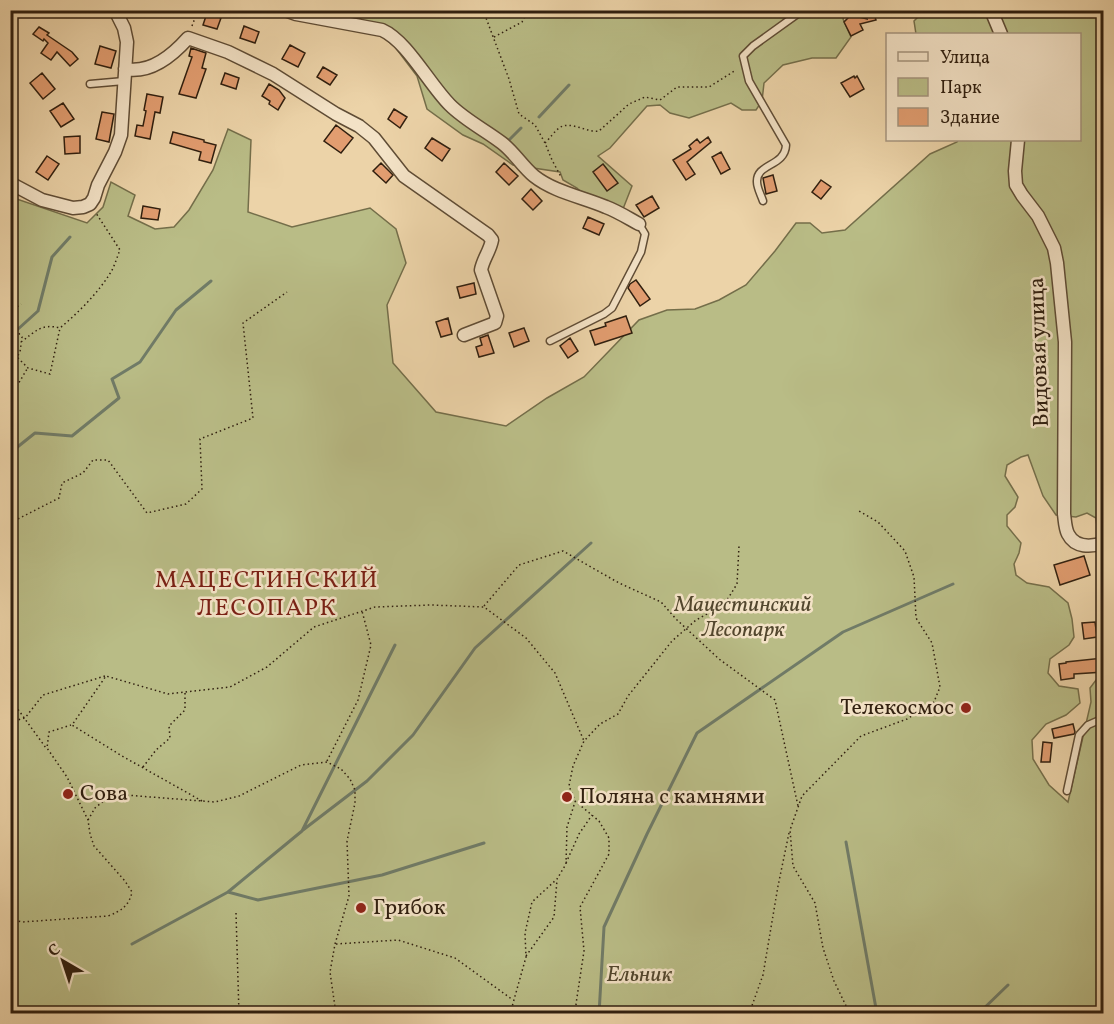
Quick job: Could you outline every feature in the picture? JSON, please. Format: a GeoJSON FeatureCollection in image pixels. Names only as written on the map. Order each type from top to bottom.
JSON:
{"type":"FeatureCollection","features":[{"type":"Feature","properties":{"kind":"street"},"geometry":{"type":"LineString","coordinates":[[10,183],[42,200],[73,208],[90,204],[94,198],[121,135],[127,49],[126,35],[115,10]]}},
{"type":"Feature","properties":{"kind":"street"},"geometry":{"type":"LineString","coordinates":[[285,10],[382,30],[391,34],[451,106],[504,144],[536,178],[560,190],[607,207],[639,224]]}},
{"type":"Feature","properties":{"kind":"street"},"geometry":{"type":"LineString","coordinates":[[991,10],[1001,33]]}},
{"type":"Feature","properties":{"kind":"street"},"geometry":{"type":"LineString","coordinates":[[124,75],[153,66],[176,51],[188,38],[228,52],[273,74],[359,126],[374,138],[404,176],[492,240],[491,248],[482,262],[481,270],[497,316],[495,323],[464,335]]}},
{"type":"Feature","properties":{"kind":"street","name":"Видовая улица"},"geometry":{"type":"LineString","coordinates":[[1018,141],[1016,185],[1038,216],[1054,248],[1057,263],[1065,342],[1064,514],[1066,532],[1072,540],[1083,545],[1104,543]]}},
{"type":"Feature","properties":{"kind":"lane"},"geometry":{"type":"LineString","coordinates":[[763,201],[757,178],[760,172],[780,160],[785,153],[786,145],[749,81],[743,56],[753,46],[803,10]]}},
{"type":"Feature","properties":{"kind":"lane"},"geometry":{"type":"LineString","coordinates":[[90,84],[124,75]]}},
{"type":"Feature","properties":{"kind":"lane"},"geometry":{"type":"LineString","coordinates":[[550,341],[612,308],[641,252],[645,234],[639,224]]}},
{"type":"Feature","properties":{"kind":"lane"},"geometry":{"type":"LineString","coordinates":[[1067,791],[1079,735],[1088,725],[1104,718]]}},
{"type":"Feature","properties":{"kind":"path"},"geometry":{"type":"LineString","coordinates":[[188,38],[198,10]]}},
{"type":"Feature","properties":{"kind":"path"},"geometry":{"type":"LineString","coordinates":[[483,10],[509,79],[519,114],[535,125],[563,180]]}},
{"type":"Feature","properties":{"kind":"path"},"geometry":{"type":"LineString","coordinates":[[493,38],[522,22],[528,10]]}},
{"type":"Feature","properties":{"kind":"path"},"geometry":{"type":"LineString","coordinates":[[545,143],[564,126],[599,131],[629,104],[645,97],[660,100],[677,87],[709,87],[737,69],[743,56]]}},
{"type":"Feature","properties":{"kind":"path"},"geometry":{"type":"LineString","coordinates":[[10,323],[22,337],[17,357],[28,368],[50,374],[60,328],[88,302],[112,271],[120,250],[90,204]]}},
{"type":"Feature","properties":{"kind":"path"},"geometry":{"type":"LineString","coordinates":[[10,523],[59,498],[62,483],[83,473],[93,460],[108,460],[147,513],[186,504],[202,489],[200,439],[253,418],[243,323],[286,292]]}},
{"type":"Feature","properties":{"kind":"path"},"geometry":{"type":"LineString","coordinates":[[10,312],[21,304]]}},
{"type":"Feature","properties":{"kind":"path"},"geometry":{"type":"LineString","coordinates":[[21,342],[41,328],[50,325],[60,328]]}},
{"type":"Feature","properties":{"kind":"path"},"geometry":{"type":"LineString","coordinates":[[10,398],[28,368]]}},
{"type":"Feature","properties":{"kind":"path"},"geometry":{"type":"LineString","coordinates":[[749,1014],[763,975],[790,830],[802,796],[861,736],[907,719],[934,702],[940,687],[932,643],[916,618],[914,577],[905,551],[878,522],[859,511]]}},
{"type":"Feature","properties":{"kind":"path"},"geometry":{"type":"LineString","coordinates":[[578,1014],[576,1004],[584,951],[580,907],[609,854],[609,838],[599,821],[575,801],[569,786],[573,766],[584,741],[600,724],[618,714],[628,696],[672,641],[696,620],[718,608],[727,600],[737,584],[739,546]]}},
{"type":"Feature","properties":{"kind":"path"},"geometry":{"type":"LineString","coordinates":[[484,607],[519,565],[563,551],[619,583],[661,602],[718,658],[775,700],[798,806]]}},
{"type":"Feature","properties":{"kind":"path"},"geometry":{"type":"LineString","coordinates":[[10,722],[25,718],[43,695],[106,676],[168,694],[230,687],[267,667],[314,627],[375,607],[431,605],[484,607],[526,638],[555,673],[584,741]]}},
{"type":"Feature","properties":{"kind":"path"},"geometry":{"type":"LineString","coordinates":[[327,762],[358,700],[371,645],[362,611]]}},
{"type":"Feature","properties":{"kind":"path"},"geometry":{"type":"LineString","coordinates":[[47,748],[49,732],[72,725],[106,676]]}},
{"type":"Feature","properties":{"kind":"path"},"geometry":{"type":"LineString","coordinates":[[142,767],[170,738],[169,726],[184,710],[185,692]]}},
{"type":"Feature","properties":{"kind":"path"},"geometry":{"type":"LineString","coordinates":[[10,706],[17,708],[67,777],[88,820],[94,846],[132,892],[128,905],[108,916],[22,922],[10,919]]}},
{"type":"Feature","properties":{"kind":"path"},"geometry":{"type":"LineString","coordinates":[[72,725],[202,801]]}},
{"type":"Feature","properties":{"kind":"path"},"geometry":{"type":"LineString","coordinates":[[88,820],[95,808],[106,799],[125,795],[215,802],[239,796],[301,765],[327,762],[341,769],[350,779],[355,790],[356,803],[348,841],[349,896],[334,944],[330,972],[336,1014]]}},
{"type":"Feature","properties":{"kind":"path"},"geometry":{"type":"LineString","coordinates":[[566,864],[567,826],[575,801]]}},
{"type":"Feature","properties":{"kind":"path"},"geometry":{"type":"LineString","coordinates":[[510,1014],[526,957],[525,933],[531,902],[557,879],[579,834],[592,815]]}},
{"type":"Feature","properties":{"kind":"path"},"geometry":{"type":"LineString","coordinates":[[790,830],[793,866],[815,903],[823,948],[834,981],[850,1014]]}},
{"type":"Feature","properties":{"kind":"path"},"geometry":{"type":"LineString","coordinates":[[526,957],[554,917],[557,879]]}},
{"type":"Feature","properties":{"kind":"path"},"geometry":{"type":"LineString","coordinates":[[237,913],[239,1014]]}},
{"type":"Feature","properties":{"kind":"path"},"geometry":{"type":"LineString","coordinates":[[334,944],[398,940],[455,958],[514,1000]]}},
{"type":"Feature","properties":{"kind":"green space"},"geometry":{"type":"Polygon","coordinates":[[[351,11],[846,11],[843,19],[851,37],[836,58],[812,58],[783,65],[764,83],[762,101],[756,110],[742,110],[731,103],[689,118],[670,113],[660,105],[647,106],[610,148],[598,156],[632,186],[621,214],[590,201],[577,188],[563,180],[560,172],[513,165],[483,144],[463,135],[427,109],[417,76],[395,47],[351,11]]]}},
{"type":"Feature","properties":{"kind":"green space","name":"Мацестинский Лесопарк"},"geometry":{"type":"Polygon","coordinates":[[[924,11],[1103,11],[1103,535],[1098,534],[1096,518],[1087,513],[1076,517],[1056,515],[1043,496],[1028,455],[1007,465],[1005,476],[1018,497],[1015,507],[1007,515],[1007,526],[1021,543],[1014,564],[1016,575],[1027,583],[1049,587],[1068,603],[1072,619],[1074,637],[1069,645],[1050,659],[1048,673],[1059,686],[1078,689],[1080,703],[1066,715],[1046,724],[1032,740],[1033,759],[1049,785],[1068,802],[1091,702],[1090,688],[1096,680],[1103,677],[1103,1013],[11,1013],[11,197],[87,223],[103,207],[111,182],[135,195],[128,216],[155,229],[174,227],[189,210],[213,170],[228,129],[251,140],[248,212],[292,227],[370,208],[396,229],[406,263],[387,305],[393,363],[436,412],[506,426],[547,398],[584,377],[639,320],[667,310],[695,309],[719,300],[746,285],[796,223],[810,223],[822,233],[845,230],[930,154],[958,141],[1081,141],[1081,33],[916,33],[914,21],[924,11]]]}},
{"type":"Feature","properties":{"kind":"building"},"geometry":{"type":"Polygon","coordinates":[[[864,10],[873,10],[876,20],[860,24],[863,30],[851,36],[844,22],[851,15],[867,19],[864,10]]]}},
{"type":"Feature","properties":{"kind":"building"},"geometry":{"type":"Polygon","coordinates":[[[207,13],[221,18],[217,29],[203,25],[207,13]]]}},
{"type":"Feature","properties":{"kind":"building"},"geometry":{"type":"Polygon","coordinates":[[[244,26],[259,32],[255,43],[240,38],[244,26]]]}},
{"type":"Feature","properties":{"kind":"building"},"geometry":{"type":"Polygon","coordinates":[[[39,27],[78,59],[70,66],[57,52],[51,60],[41,53],[48,43],[33,34],[39,27]]]}},
{"type":"Feature","properties":{"kind":"building"},"geometry":{"type":"Polygon","coordinates":[[[290,45],[305,53],[298,67],[282,59],[290,45]]]}},
{"type":"Feature","properties":{"kind":"building"},"geometry":{"type":"Polygon","coordinates":[[[100,46],[116,51],[111,68],[95,64],[100,46]]]}},
{"type":"Feature","properties":{"kind":"building"},"geometry":{"type":"Polygon","coordinates":[[[191,48],[206,53],[202,68],[206,69],[196,98],[179,94],[192,57],[189,56],[191,48]]]}},
{"type":"Feature","properties":{"kind":"building"},"geometry":{"type":"Polygon","coordinates":[[[323,67],[337,75],[330,85],[317,77],[323,67]]]}},
{"type":"Feature","properties":{"kind":"building"},"geometry":{"type":"Polygon","coordinates":[[[42,73],[55,89],[43,99],[30,83],[42,73]]]}},
{"type":"Feature","properties":{"kind":"building"},"geometry":{"type":"Polygon","coordinates":[[[225,73],[239,78],[236,89],[221,84],[225,73]]]}},
{"type":"Feature","properties":{"kind":"building"},"geometry":{"type":"Polygon","coordinates":[[[854,76],[855,78],[857,76],[864,89],[850,97],[841,83],[854,76]]]}},
{"type":"Feature","properties":{"kind":"building"},"geometry":{"type":"Polygon","coordinates":[[[269,84],[279,90],[285,98],[278,110],[262,96],[269,84]]]}},
{"type":"Feature","properties":{"kind":"building"},"geometry":{"type":"Polygon","coordinates":[[[147,94],[163,97],[160,113],[155,112],[150,139],[135,136],[137,125],[143,126],[147,94]]]}},
{"type":"Feature","properties":{"kind":"building"},"geometry":{"type":"Polygon","coordinates":[[[63,103],[74,119],[61,127],[50,111],[63,103]]]}},
{"type":"Feature","properties":{"kind":"building"},"geometry":{"type":"Polygon","coordinates":[[[394,109],[407,117],[400,128],[388,119],[394,109]]]}},
{"type":"Feature","properties":{"kind":"building"},"geometry":{"type":"Polygon","coordinates":[[[102,112],[114,114],[109,142],[96,139],[102,112]]]}},
{"type":"Feature","properties":{"kind":"building"},"geometry":{"type":"Polygon","coordinates":[[[336,125],[353,138],[341,153],[324,141],[336,125]]]}},
{"type":"Feature","properties":{"kind":"building"},"geometry":{"type":"Polygon","coordinates":[[[173,132],[216,145],[211,163],[199,160],[201,152],[170,143],[173,132]]]}},
{"type":"Feature","properties":{"kind":"building"},"geometry":{"type":"Polygon","coordinates":[[[80,136],[80,153],[65,154],[64,137],[80,136]]]}},
{"type":"Feature","properties":{"kind":"building"},"geometry":{"type":"Polygon","coordinates":[[[708,137],[711,142],[687,162],[695,174],[686,180],[673,160],[691,149],[689,146],[697,139],[700,143],[708,137]]]}},
{"type":"Feature","properties":{"kind":"building"},"geometry":{"type":"Polygon","coordinates":[[[432,138],[450,149],[442,161],[425,148],[432,138]]]}},
{"type":"Feature","properties":{"kind":"building"},"geometry":{"type":"Polygon","coordinates":[[[721,152],[730,169],[721,174],[712,157],[721,152]]]}},
{"type":"Feature","properties":{"kind":"building"},"geometry":{"type":"Polygon","coordinates":[[[47,156],[59,164],[48,180],[36,172],[47,156]]]}},
{"type":"Feature","properties":{"kind":"building"},"geometry":{"type":"Polygon","coordinates":[[[381,163],[393,175],[386,183],[373,171],[381,163]]]}},
{"type":"Feature","properties":{"kind":"building"},"geometry":{"type":"Polygon","coordinates":[[[504,163],[518,176],[509,185],[496,172],[504,163]]]}},
{"type":"Feature","properties":{"kind":"building"},"geometry":{"type":"Polygon","coordinates":[[[603,164],[618,183],[607,191],[593,172],[603,164]]]}},
{"type":"Feature","properties":{"kind":"building"},"geometry":{"type":"Polygon","coordinates":[[[773,175],[777,191],[766,194],[763,178],[773,175]]]}},
{"type":"Feature","properties":{"kind":"building"},"geometry":{"type":"Polygon","coordinates":[[[821,180],[831,187],[821,199],[812,192],[821,180]]]}},
{"type":"Feature","properties":{"kind":"building"},"geometry":{"type":"Polygon","coordinates":[[[531,189],[542,201],[533,210],[522,199],[531,189]]]}},
{"type":"Feature","properties":{"kind":"building"},"geometry":{"type":"Polygon","coordinates":[[[652,196],[659,208],[644,217],[636,205],[652,196]]]}},
{"type":"Feature","properties":{"kind":"building"},"geometry":{"type":"Polygon","coordinates":[[[143,206],[160,209],[158,220],[141,218],[143,206]]]}},
{"type":"Feature","properties":{"kind":"building"},"geometry":{"type":"Polygon","coordinates":[[[588,217],[604,224],[599,235],[583,228],[588,217]]]}},
{"type":"Feature","properties":{"kind":"building"},"geometry":{"type":"Polygon","coordinates":[[[636,280],[650,299],[640,306],[628,288],[636,280]]]}},
{"type":"Feature","properties":{"kind":"building"},"geometry":{"type":"Polygon","coordinates":[[[474,283],[476,294],[460,298],[457,287],[474,283]]]}},
{"type":"Feature","properties":{"kind":"building"},"geometry":{"type":"Polygon","coordinates":[[[626,316],[632,333],[595,345],[590,331],[626,316]]]}},
{"type":"Feature","properties":{"kind":"building"},"geometry":{"type":"Polygon","coordinates":[[[448,318],[452,334],[441,337],[436,322],[448,318]]]}},
{"type":"Feature","properties":{"kind":"building"},"geometry":{"type":"Polygon","coordinates":[[[524,328],[529,341],[514,347],[509,333],[524,328]]]}},
{"type":"Feature","properties":{"kind":"building"},"geometry":{"type":"Polygon","coordinates":[[[488,335],[494,353],[479,357],[476,347],[482,345],[480,338],[488,335]]]}},
{"type":"Feature","properties":{"kind":"building"},"geometry":{"type":"Polygon","coordinates":[[[570,338],[578,351],[568,358],[560,346],[570,338]]]}},
{"type":"Feature","properties":{"kind":"building"},"geometry":{"type":"Polygon","coordinates":[[[1084,556],[1090,575],[1060,585],[1054,565],[1084,556]]]}},
{"type":"Feature","properties":{"kind":"building"},"geometry":{"type":"Polygon","coordinates":[[[1095,622],[1097,637],[1084,639],[1082,623],[1095,622]]]}},
{"type":"Feature","properties":{"kind":"building"},"geometry":{"type":"Polygon","coordinates":[[[1103,658],[1104,672],[1074,674],[1074,678],[1061,680],[1059,664],[1103,658]]]}},
{"type":"Feature","properties":{"kind":"building"},"geometry":{"type":"Polygon","coordinates":[[[1073,724],[1074,734],[1054,738],[1052,729],[1073,724]]]}},
{"type":"Feature","properties":{"kind":"building"},"geometry":{"type":"Polygon","coordinates":[[[1043,742],[1052,743],[1050,762],[1041,762],[1043,742]]]}},
{"type":"Feature","properties":{"kind":"waterway"},"geometry":{"type":"LineString","coordinates":[[539,117],[569,85]]}},
{"type":"Feature","properties":{"kind":"waterway"},"geometry":{"type":"LineString","coordinates":[[507,142],[521,128]]}},
{"type":"Feature","properties":{"kind":"waterway"},"geometry":{"type":"LineString","coordinates":[[10,334],[38,311],[52,257],[70,237]]}},
{"type":"Feature","properties":{"kind":"waterway"},"geometry":{"type":"LineString","coordinates":[[10,453],[35,433],[72,436],[119,398],[112,379],[140,362],[176,310],[211,281]]}},
{"type":"Feature","properties":{"kind":"waterway"},"geometry":{"type":"LineString","coordinates":[[303,830],[367,781],[413,735],[475,648],[591,543]]}},
{"type":"Feature","properties":{"kind":"waterway"},"geometry":{"type":"LineString","coordinates":[[599,1014],[604,927],[697,733],[843,632],[953,584]]}},
{"type":"Feature","properties":{"kind":"waterway"},"geometry":{"type":"LineString","coordinates":[[132,944],[228,892],[302,831],[395,645]]}},
{"type":"Feature","properties":{"kind":"waterway"},"geometry":{"type":"LineString","coordinates":[[846,842],[877,1014]]}},
{"type":"Feature","properties":{"kind":"waterway"},"geometry":{"type":"LineString","coordinates":[[228,892],[258,900],[382,875],[484,843]]}},
{"type":"Feature","properties":{"kind":"waterway"},"geometry":{"type":"LineString","coordinates":[[978,1014],[1008,985]]}},
{"type":"Feature","properties":{"kind":"place","name":"Телекосмос"},"geometry":{"type":"Point","coordinates":[966,708]}},
{"type":"Feature","properties":{"kind":"place","name":"Сова"},"geometry":{"type":"Point","coordinates":[68,794]}},
{"type":"Feature","properties":{"kind":"place","name":"Поляна с камнями"},"geometry":{"type":"Point","coordinates":[567,797]}},
{"type":"Feature","properties":{"kind":"place","name":"Грибок"},"geometry":{"type":"Point","coordinates":[361,908]}},
{"type":"Feature","properties":{"kind":"district","name":"МАЦЕСТИНСКИЙ ЛЕСОПАРК"},"geometry":{"type":"Point","coordinates":[267,595]}},
{"type":"Feature","properties":{"kind":"park label","name":"Ельник"},"geometry":{"type":"Point","coordinates":[639,975]}}]}
